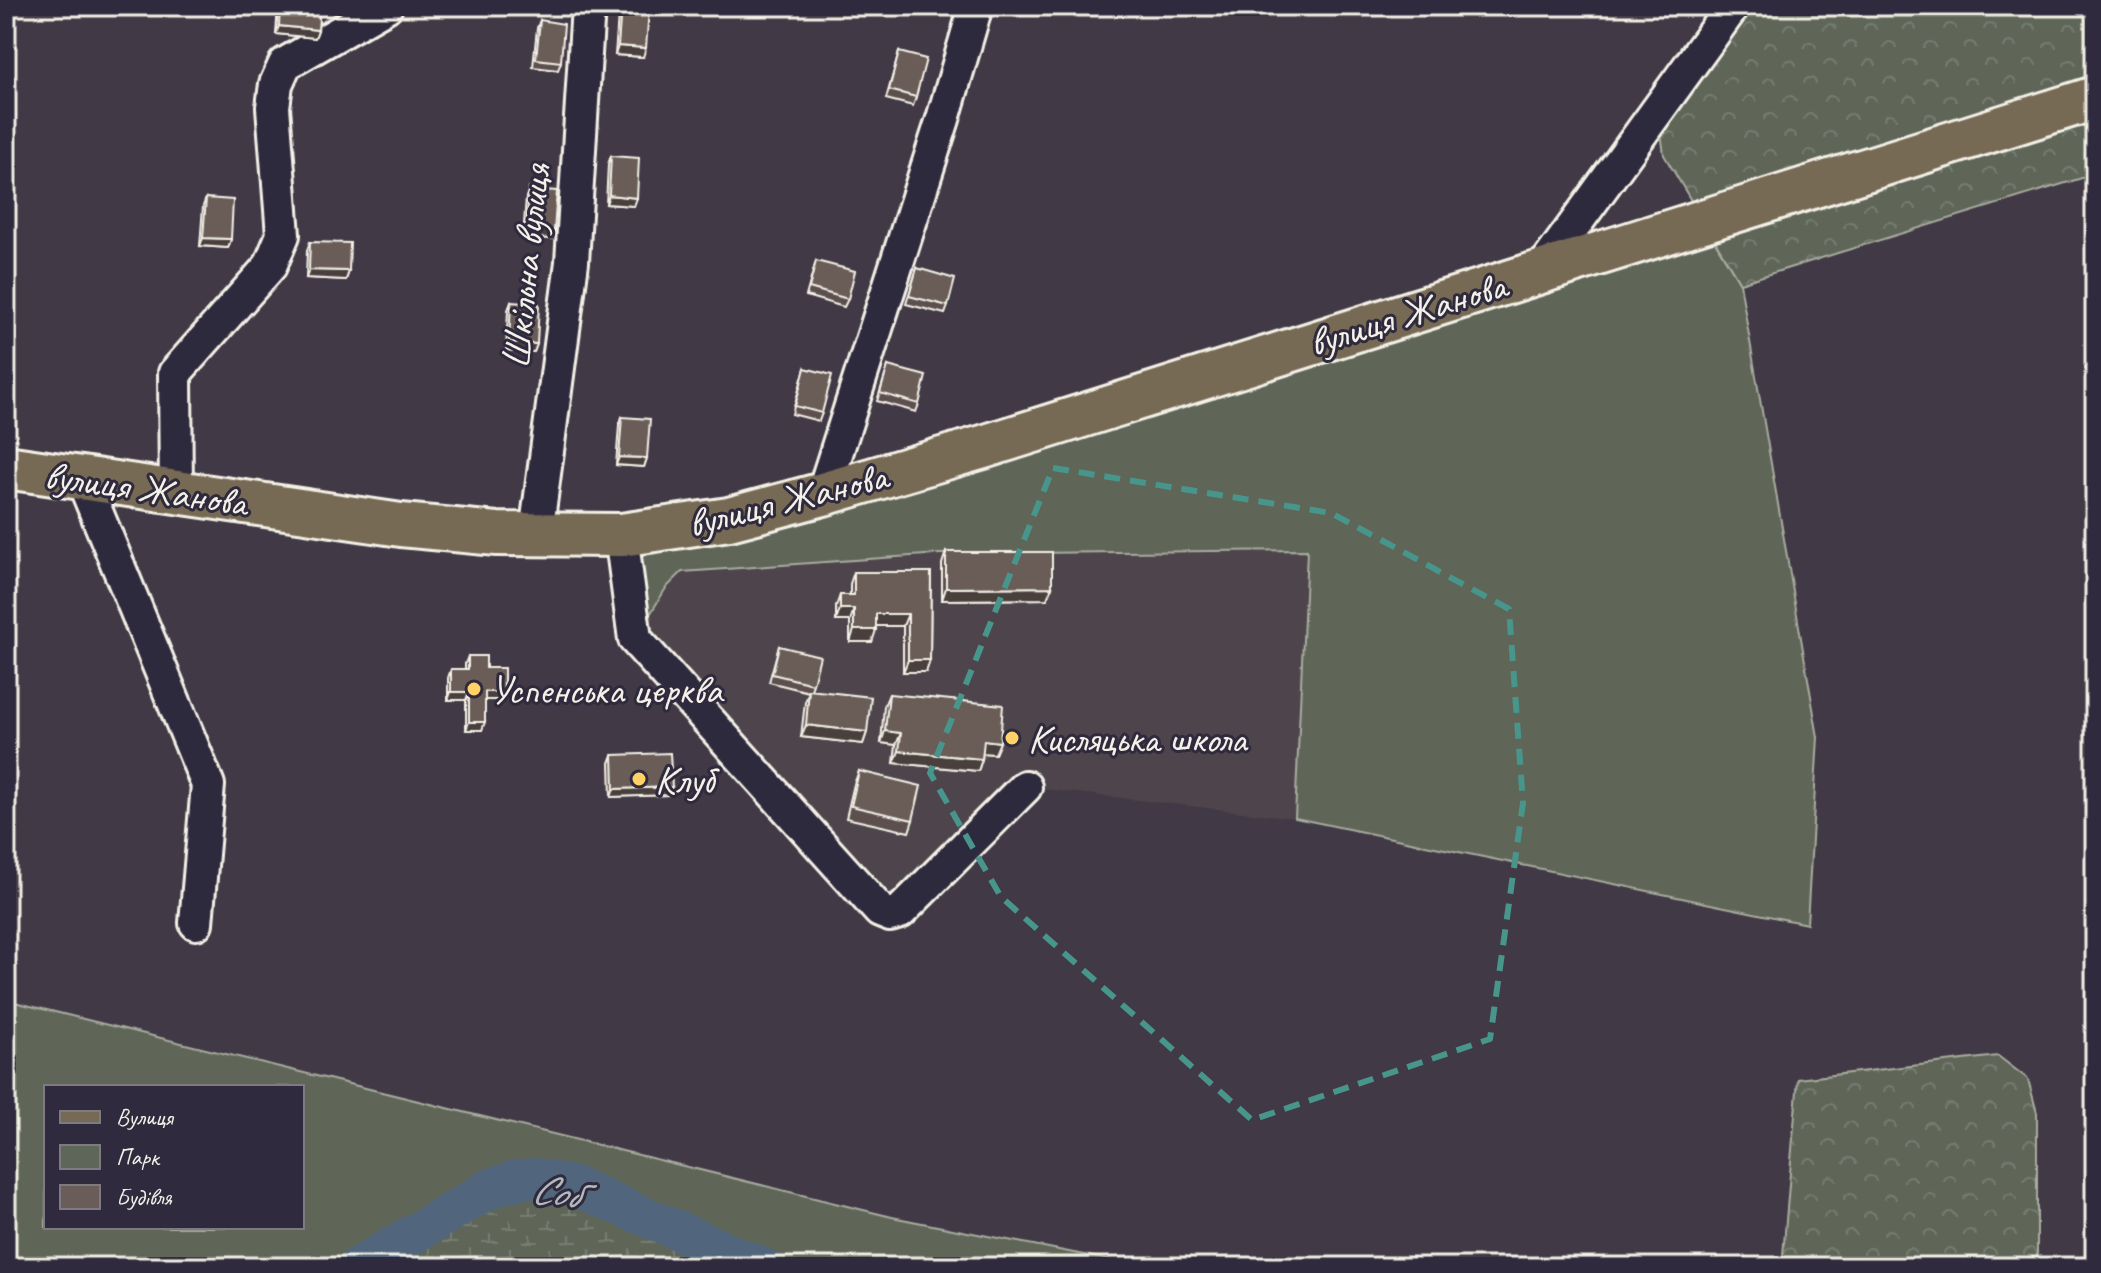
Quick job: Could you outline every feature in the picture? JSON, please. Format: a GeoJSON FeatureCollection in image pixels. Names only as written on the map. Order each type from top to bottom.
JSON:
{"type":"FeatureCollection","features":[{"type":"Feature","properties":{"kind":"main road","name":"вулиця Жанова"},"geometry":{"type":"LineString","coordinates":[[6,467],[401,525],[497,534],[621,535],[729,519],[983,447],[2095,98]]}},
{"type":"Feature","properties":{"kind":"street"},"geometry":{"type":"LineString","coordinates":[[176,493],[175,373],[270,266],[283,235],[273,107],[276,84],[285,64],[386,6]]}},
{"type":"Feature","properties":{"kind":"street","name":"Шкільна вулиця"},"geometry":{"type":"LineString","coordinates":[[536,534],[572,262],[588,6]]}},
{"type":"Feature","properties":{"kind":"street"},"geometry":{"type":"LineString","coordinates":[[823,494],[976,6]]}},
{"type":"Feature","properties":{"kind":"street"},"geometry":{"type":"LineString","coordinates":[[1542,270],[1733,6]]}},
{"type":"Feature","properties":{"kind":"street"},"geometry":{"type":"LineString","coordinates":[[83,480],[208,785],[196,923]]}},
{"type":"Feature","properties":{"kind":"street"},"geometry":{"type":"LineString","coordinates":[[621,535],[635,639],[884,914],[900,912],[1025,787]]}},
{"type":"Feature","properties":{"kind":"highlighted area"},"geometry":{"type":"Polygon","coordinates":[[[1053,468],[1331,513],[1509,609],[1523,803],[1490,1039],[1252,1120],[1001,897],[930,773],[1053,468]]]}},
{"type":"Feature","properties":{"kind":"shaded area","name":"Кисляцька школа"},"geometry":{"type":"Polygon","coordinates":[[[1307,549],[1295,818],[1025,787],[900,912],[635,639],[666,588],[682,572],[940,554],[1307,549]]]}},
{"type":"Feature","properties":{"kind":"green space"},"geometry":{"type":"Polygon","coordinates":[[[1733,6],[2095,6],[2095,174],[1740,283],[1664,155],[1658,110],[1733,6]]]}},
{"type":"Feature","properties":{"kind":"green space"},"geometry":{"type":"Polygon","coordinates":[[[1702,220],[1740,283],[1818,737],[1807,924],[1295,818],[1307,550],[940,554],[682,572],[666,588],[635,639],[621,535],[1702,220]]]}},
{"type":"Feature","properties":{"kind":"green space"},"geometry":{"type":"Polygon","coordinates":[[[6,1000],[892,1217],[1145,1267],[762,1267],[577,1187],[491,1188],[358,1267],[6,1267],[6,1000]]]}},
{"type":"Feature","properties":{"kind":"green space"},"geometry":{"type":"Polygon","coordinates":[[[1998,1056],[2028,1079],[2037,1113],[2037,1267],[1782,1267],[1798,1079],[1998,1056]]]}},
{"type":"Feature","properties":{"kind":"green space"},"geometry":{"type":"Polygon","coordinates":[[[538,1178],[577,1187],[762,1267],[358,1267],[491,1188],[516,1180],[538,1178]]]}},
{"type":"Feature","properties":{"kind":"building"},"geometry":{"type":"Polygon","coordinates":[[[280,6],[320,6],[318,30],[279,26],[280,6]]]}},
{"type":"Feature","properties":{"kind":"building"},"geometry":{"type":"Polygon","coordinates":[[[621,7],[649,9],[646,48],[618,46],[621,7]]]}},
{"type":"Feature","properties":{"kind":"building"},"geometry":{"type":"Polygon","coordinates":[[[540,20],[564,24],[561,62],[536,59],[540,20]]]}},
{"type":"Feature","properties":{"kind":"building"},"geometry":{"type":"Polygon","coordinates":[[[899,52],[926,59],[916,97],[889,90],[899,52]]]}},
{"type":"Feature","properties":{"kind":"building"},"geometry":{"type":"Polygon","coordinates":[[[611,156],[639,158],[637,198],[609,195],[611,156]]]}},
{"type":"Feature","properties":{"kind":"building"},"geometry":{"type":"Polygon","coordinates":[[[529,189],[557,191],[554,231],[526,229],[529,189]]]}},
{"type":"Feature","properties":{"kind":"building"},"geometry":{"type":"Polygon","coordinates":[[[206,198],[233,200],[231,239],[203,238],[206,198]]]}},
{"type":"Feature","properties":{"kind":"building"},"geometry":{"type":"Polygon","coordinates":[[[310,242],[350,243],[349,271],[309,270],[310,242]]]}},
{"type":"Feature","properties":{"kind":"building"},"geometry":{"type":"Polygon","coordinates":[[[816,261],[855,271],[848,299],[809,288],[816,261]]]}},
{"type":"Feature","properties":{"kind":"building"},"geometry":{"type":"Polygon","coordinates":[[[917,268],[955,279],[948,306],[909,296],[917,268]]]}},
{"type":"Feature","properties":{"kind":"building"},"geometry":{"type":"Polygon","coordinates":[[[511,302],[539,304],[537,344],[509,342],[511,302]]]}},
{"type":"Feature","properties":{"kind":"building"},"geometry":{"type":"Polygon","coordinates":[[[888,366],[926,376],[919,404],[880,393],[888,366]]]}},
{"type":"Feature","properties":{"kind":"building"},"geometry":{"type":"Polygon","coordinates":[[[805,368],[832,375],[822,413],[795,406],[805,368]]]}},
{"type":"Feature","properties":{"kind":"building"},"geometry":{"type":"Polygon","coordinates":[[[622,417],[650,419],[647,458],[619,457],[622,417]]]}},
{"type":"Feature","properties":{"kind":"building"},"geometry":{"type":"Polygon","coordinates":[[[946,552],[1052,552],[1052,587],[946,588],[946,552]]]}},
{"type":"Feature","properties":{"kind":"building"},"geometry":{"type":"Polygon","coordinates":[[[854,572],[931,572],[930,660],[908,660],[908,614],[876,614],[876,630],[854,630],[854,609],[840,609],[840,595],[854,595],[854,572]]]}},
{"type":"Feature","properties":{"kind":"building"},"geometry":{"type":"Polygon","coordinates":[[[779,646],[820,656],[813,684],[772,674],[779,646]]]}},
{"type":"Feature","properties":{"kind":"building","name":"Успенська церква"},"geometry":{"type":"Polygon","coordinates":[[[468,656],[486,656],[486,668],[504,668],[504,692],[485,692],[485,722],[469,722],[469,692],[451,692],[451,669],[468,669],[468,656]]]}},
{"type":"Feature","properties":{"kind":"building"},"geometry":{"type":"Polygon","coordinates":[[[809,690],[871,697],[867,732],[806,725],[809,690]]]}},
{"type":"Feature","properties":{"kind":"building"},"geometry":{"type":"Polygon","coordinates":[[[889,694],[1003,705],[1000,742],[984,740],[982,759],[899,751],[901,733],[885,731],[889,694]]]}},
{"type":"Feature","properties":{"kind":"building","name":"Клуб"},"geometry":{"type":"Polygon","coordinates":[[[670,753],[672,787],[614,789],[613,755],[670,753]]]}},
{"type":"Feature","properties":{"kind":"building"},"geometry":{"type":"Polygon","coordinates":[[[859,771],[921,786],[913,820],[851,806],[859,771]]]}},
{"type":"Feature","properties":{"kind":"waterway"},"geometry":{"type":"LineString","coordinates":[[6,90],[13,114],[6,138]]}},
{"type":"Feature","properties":{"kind":"waterway","name":"Соб"},"geometry":{"type":"LineString","coordinates":[[358,1267],[491,1188],[516,1180],[538,1178],[577,1187],[762,1267]]}},
{"type":"Feature","properties":{"kind":"place","name":"Успенська церква"},"geometry":{"type":"Point","coordinates":[474,689]}},
{"type":"Feature","properties":{"kind":"place","name":"Кисляцька школа"},"geometry":{"type":"Point","coordinates":[1012,738]}},
{"type":"Feature","properties":{"kind":"place","name":"Клуб"},"geometry":{"type":"Point","coordinates":[639,779]}}]}
